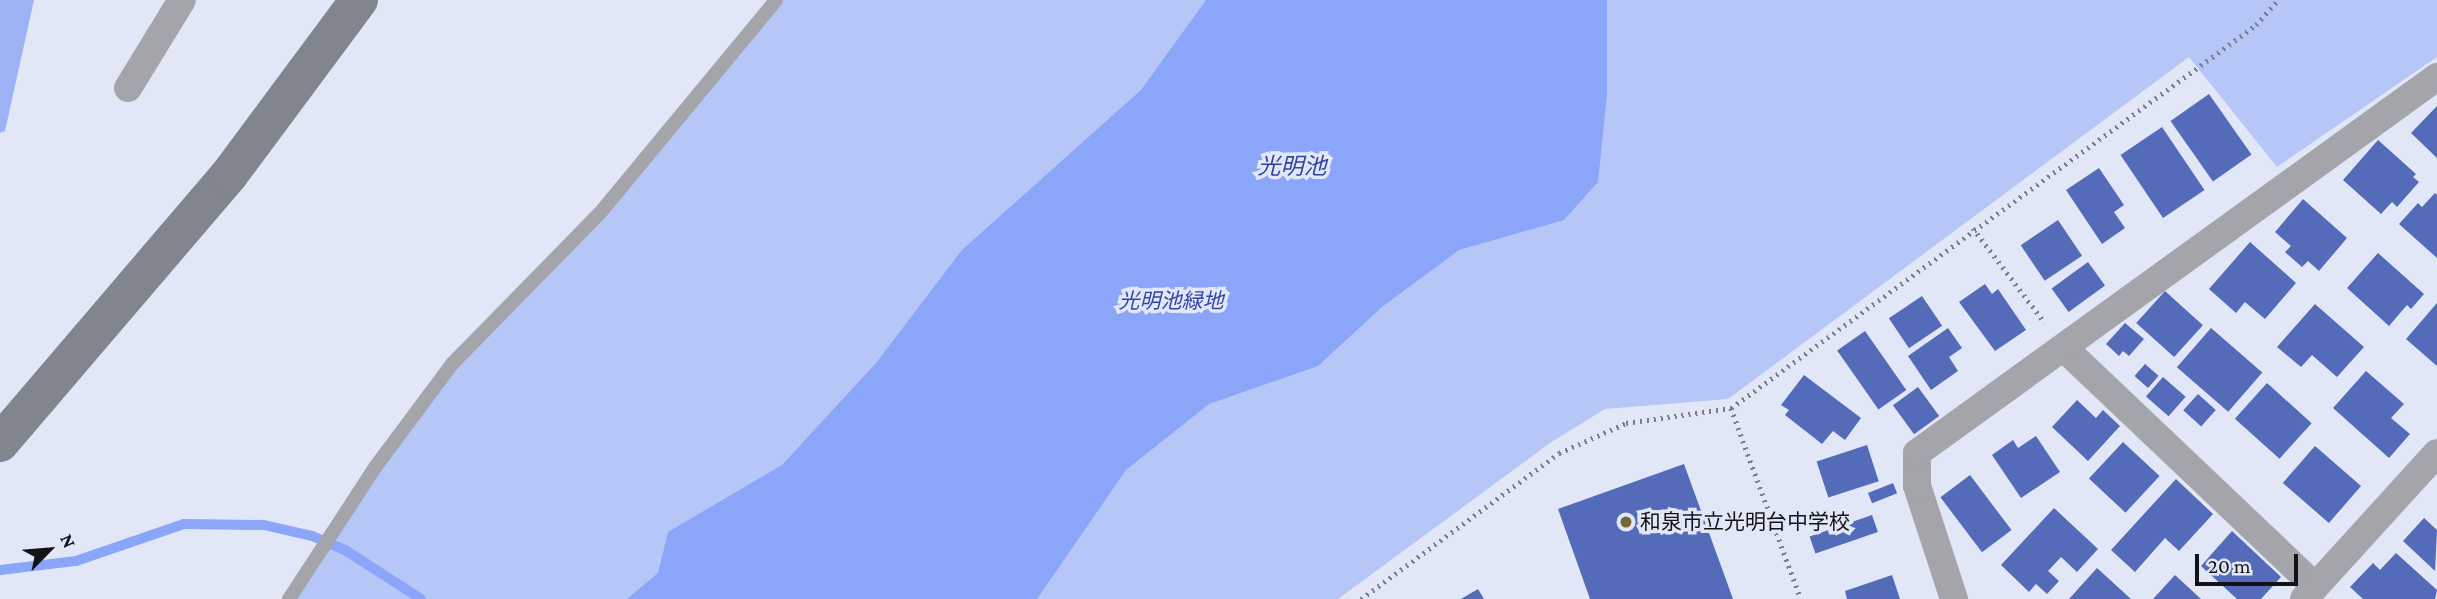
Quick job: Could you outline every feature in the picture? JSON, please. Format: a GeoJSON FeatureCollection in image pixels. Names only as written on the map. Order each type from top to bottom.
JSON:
{"type":"FeatureCollection","features":[{"type":"Feature","properties":{"kind":"street"},"geometry":{"type":"LineString","coordinates":[[128,88],[182,0]]}},
{"type":"Feature","properties":{"kind":"street"},"geometry":{"type":"LineString","coordinates":[[0,443],[229,175],[359,0]]}},
{"type":"Feature","properties":{"kind":"street"},"geometry":{"type":"LineString","coordinates":[[1954,599],[1917,486],[1917,453],[2065,349],[2437,77]]}},
{"type":"Feature","properties":{"kind":"street"},"geometry":{"type":"LineString","coordinates":[[2065,349],[2309,593],[2437,453]]}},
{"type":"Feature","properties":{"kind":"lane"},"geometry":{"type":"LineString","coordinates":[[289,599],[376,466],[452,364],[600,213],[776,0]]}},
{"type":"Feature","properties":{"kind":"path"},"geometry":{"type":"LineString","coordinates":[[1361,599],[1559,453],[1626,423],[1731,408],[1973,228],[2256,25],[2278,0]]}},
{"type":"Feature","properties":{"kind":"path"},"geometry":{"type":"LineString","coordinates":[[1973,228],[2065,349]]}},
{"type":"Feature","properties":{"kind":"path"},"geometry":{"type":"LineString","coordinates":[[1731,408],[1801,599]]}},
{"type":"Feature","properties":{"kind":"green space","name":"光明池緑地"},"geometry":{"type":"Polygon","coordinates":[[[776,0],[2437,0],[2437,57],[2277,167],[2189,57],[1728,399],[1605,409],[1550,443],[1338,599],[289,599],[452,364],[600,213],[776,0]]]}},
{"type":"Feature","properties":{"kind":"shaded area"},"geometry":{"type":"Polygon","coordinates":[[[0,0],[34,0],[5,131],[0,133],[0,0]]]}},
{"type":"Feature","properties":{"kind":"water","name":"光明池"},"geometry":{"type":"Polygon","coordinates":[[[1206,0],[1607,0],[1607,94],[1598,182],[1564,220],[1459,250],[1382,307],[1318,366],[1209,404],[1126,470],[1037,599],[627,599],[658,573],[668,532],[782,465],[876,363],[962,250],[1141,90],[1206,0]]]}},
{"type":"Feature","properties":{"kind":"building"},"geometry":{"type":"Polygon","coordinates":[[[2209,94],[2251,155],[2213,182],[2170,121],[2209,94]]]}},
{"type":"Feature","properties":{"kind":"building"},"geometry":{"type":"Polygon","coordinates":[[[2437,106],[2437,158],[2411,133],[2437,106]]]}},
{"type":"Feature","properties":{"kind":"building"},"geometry":{"type":"Polygon","coordinates":[[[2162,127],[2204,190],[2163,218],[2121,155],[2162,127]]]}},
{"type":"Feature","properties":{"kind":"building"},"geometry":{"type":"Polygon","coordinates":[[[2378,140],[2416,174],[2413,177],[2419,182],[2397,207],[2392,202],[2381,214],[2343,180],[2378,140]]]}},
{"type":"Feature","properties":{"kind":"building"},"geometry":{"type":"Polygon","coordinates":[[[2099,168],[2124,205],[2114,212],[2125,228],[2102,244],[2066,190],[2099,168]]]}},
{"type":"Feature","properties":{"kind":"building"},"geometry":{"type":"Polygon","coordinates":[[[2435,193],[2437,258],[2399,224],[2418,203],[2422,207],[2435,193]]]}},
{"type":"Feature","properties":{"kind":"building"},"geometry":{"type":"Polygon","coordinates":[[[2303,199],[2347,238],[2319,271],[2308,261],[2302,267],[2285,252],[2291,246],[2275,232],[2303,199]]]}},
{"type":"Feature","properties":{"kind":"building"},"geometry":{"type":"Polygon","coordinates":[[[2058,220],[2082,256],[2045,281],[2021,245],[2058,220]]]}},
{"type":"Feature","properties":{"kind":"building"},"geometry":{"type":"Polygon","coordinates":[[[2250,242],[2296,283],[2265,319],[2245,302],[2236,313],[2209,289],[2250,242]]]}},
{"type":"Feature","properties":{"kind":"building"},"geometry":{"type":"Polygon","coordinates":[[[2378,253],[2424,294],[2411,309],[2407,305],[2389,326],[2347,288],[2378,253]]]}},
{"type":"Feature","properties":{"kind":"building"},"geometry":{"type":"Polygon","coordinates":[[[2088,262],[2105,285],[2069,312],[2052,288],[2088,262]]]}},
{"type":"Feature","properties":{"kind":"building"},"geometry":{"type":"Polygon","coordinates":[[[1985,284],[1992,294],[1998,289],[2026,330],[1995,351],[1959,302],[1985,284]]]}},
{"type":"Feature","properties":{"kind":"building"},"geometry":{"type":"Polygon","coordinates":[[[2165,291],[2203,325],[2174,357],[2136,323],[2165,291]]]}},
{"type":"Feature","properties":{"kind":"building"},"geometry":{"type":"Polygon","coordinates":[[[1922,296],[1942,326],[1909,348],[1889,318],[1922,296]]]}},
{"type":"Feature","properties":{"kind":"building"},"geometry":{"type":"Polygon","coordinates":[[[2437,303],[2437,366],[2406,339],[2437,303]]]}},
{"type":"Feature","properties":{"kind":"building"},"geometry":{"type":"Polygon","coordinates":[[[2315,304],[2364,347],[2337,377],[2312,355],[2301,367],[2277,347],[2315,304]]]}},
{"type":"Feature","properties":{"kind":"building"},"geometry":{"type":"Polygon","coordinates":[[[2125,323],[2144,339],[2129,356],[2123,351],[2119,356],[2106,344],[2125,323]]]}},
{"type":"Feature","properties":{"kind":"building"},"geometry":{"type":"Polygon","coordinates":[[[1948,328],[1962,348],[1949,357],[1958,371],[1931,390],[1908,356],[1948,328]]]}},
{"type":"Feature","properties":{"kind":"building"},"geometry":{"type":"Polygon","coordinates":[[[2211,328],[2262,373],[2228,412],[2177,367],[2211,328]]]}},
{"type":"Feature","properties":{"kind":"building"},"geometry":{"type":"Polygon","coordinates":[[[1865,331],[1906,390],[1878,409],[1837,351],[1865,331]]]}},
{"type":"Feature","properties":{"kind":"building"},"geometry":{"type":"Polygon","coordinates":[[[2145,364],[2159,376],[2148,388],[2135,376],[2145,364]]]}},
{"type":"Feature","properties":{"kind":"building"},"geometry":{"type":"Polygon","coordinates":[[[2366,371],[2404,404],[2391,418],[2410,434],[2389,458],[2333,408],[2366,371]]]}},
{"type":"Feature","properties":{"kind":"building"},"geometry":{"type":"Polygon","coordinates":[[[1804,375],[1861,418],[1845,440],[1833,431],[1822,444],[1785,415],[1789,410],[1781,405],[1804,375]]]}},
{"type":"Feature","properties":{"kind":"building"},"geometry":{"type":"Polygon","coordinates":[[[2163,377],[2186,397],[2169,416],[2146,397],[2163,377]]]}},
{"type":"Feature","properties":{"kind":"building"},"geometry":{"type":"Polygon","coordinates":[[[2267,383],[2312,423],[2279,459],[2235,419],[2267,383]]]}},
{"type":"Feature","properties":{"kind":"building"},"geometry":{"type":"Polygon","coordinates":[[[1918,387],[1939,416],[1914,434],[1893,405],[1918,387]]]}},
{"type":"Feature","properties":{"kind":"building"},"geometry":{"type":"Polygon","coordinates":[[[2198,394],[2216,410],[2201,426],[2183,410],[2198,394]]]}},
{"type":"Feature","properties":{"kind":"building"},"geometry":{"type":"Polygon","coordinates":[[[2077,400],[2096,418],[2103,410],[2120,426],[2088,461],[2052,427],[2077,400]]]}},
{"type":"Feature","properties":{"kind":"building"},"geometry":{"type":"Polygon","coordinates":[[[2036,436],[2060,472],[2021,498],[1992,455],[2013,440],[2018,448],[2036,436]]]}},
{"type":"Feature","properties":{"kind":"building"},"geometry":{"type":"Polygon","coordinates":[[[2123,442],[2160,476],[2125,513],[2089,479],[2123,442]]]}},
{"type":"Feature","properties":{"kind":"building"},"geometry":{"type":"Polygon","coordinates":[[[1867,445],[1879,481],[1828,498],[1817,461],[1867,445]]]}},
{"type":"Feature","properties":{"kind":"building"},"geometry":{"type":"Polygon","coordinates":[[[2315,446],[2361,486],[2329,523],[2283,483],[2315,446]]]}},
{"type":"Feature","properties":{"kind":"building"},"geometry":{"type":"Polygon","coordinates":[[[1684,464],[1733,599],[1590,599],[1558,509],[1684,464]]]}},
{"type":"Feature","properties":{"kind":"building"},"geometry":{"type":"Polygon","coordinates":[[[1970,475],[2012,530],[1982,552],[1940,497],[1970,475]]]}},
{"type":"Feature","properties":{"kind":"building"},"geometry":{"type":"Polygon","coordinates":[[[2176,479],[2213,514],[2179,551],[2165,538],[2135,572],[2111,550],[2176,479]]]}},
{"type":"Feature","properties":{"kind":"building"},"geometry":{"type":"Polygon","coordinates":[[[1893,483],[1897,493],[1872,503],[1868,493],[1893,483]]]}},
{"type":"Feature","properties":{"kind":"building"},"geometry":{"type":"Polygon","coordinates":[[[2054,508],[2098,549],[2077,572],[2061,557],[2048,571],[2059,581],[2047,594],[2036,584],[2029,592],[2001,565],[2054,508]]]}},
{"type":"Feature","properties":{"kind":"building"},"geometry":{"type":"Polygon","coordinates":[[[1872,515],[1878,532],[1815,554],[1810,536],[1872,515]]]}},
{"type":"Feature","properties":{"kind":"building"},"geometry":{"type":"Polygon","coordinates":[[[2424,518],[2437,530],[2435,571],[2403,541],[2424,518]]]}},
{"type":"Feature","properties":{"kind":"building"},"geometry":{"type":"Polygon","coordinates":[[[2232,531],[2281,577],[2261,599],[2237,599],[2201,566],[2232,531]]]}},
{"type":"Feature","properties":{"kind":"building"},"geometry":{"type":"Polygon","coordinates":[[[2396,553],[2437,590],[2435,599],[2363,599],[2350,587],[2373,563],[2380,570],[2396,553]]]}},
{"type":"Feature","properties":{"kind":"building"},"geometry":{"type":"Polygon","coordinates":[[[2097,568],[2131,599],[2069,599],[2097,568]]]}},
{"type":"Feature","properties":{"kind":"building"},"geometry":{"type":"Polygon","coordinates":[[[1892,575],[1900,599],[1847,599],[1845,591],[1892,575]]]}},
{"type":"Feature","properties":{"kind":"building"},"geometry":{"type":"Polygon","coordinates":[[[2175,575],[2201,599],[2153,599],[2175,575]]]}},
{"type":"Feature","properties":{"kind":"building"},"geometry":{"type":"Polygon","coordinates":[[[1478,589],[1484,599],[1461,599],[1478,589]]]}},
{"type":"Feature","properties":{"kind":"waterway"},"geometry":{"type":"LineString","coordinates":[[0,570],[76,561],[184,524],[264,525],[312,536],[345,550],[421,599]]}},
{"type":"Feature","properties":{"kind":"place","name":"和泉市立光明台中学校"},"geometry":{"type":"Point","coordinates":[1626,522]}}]}
